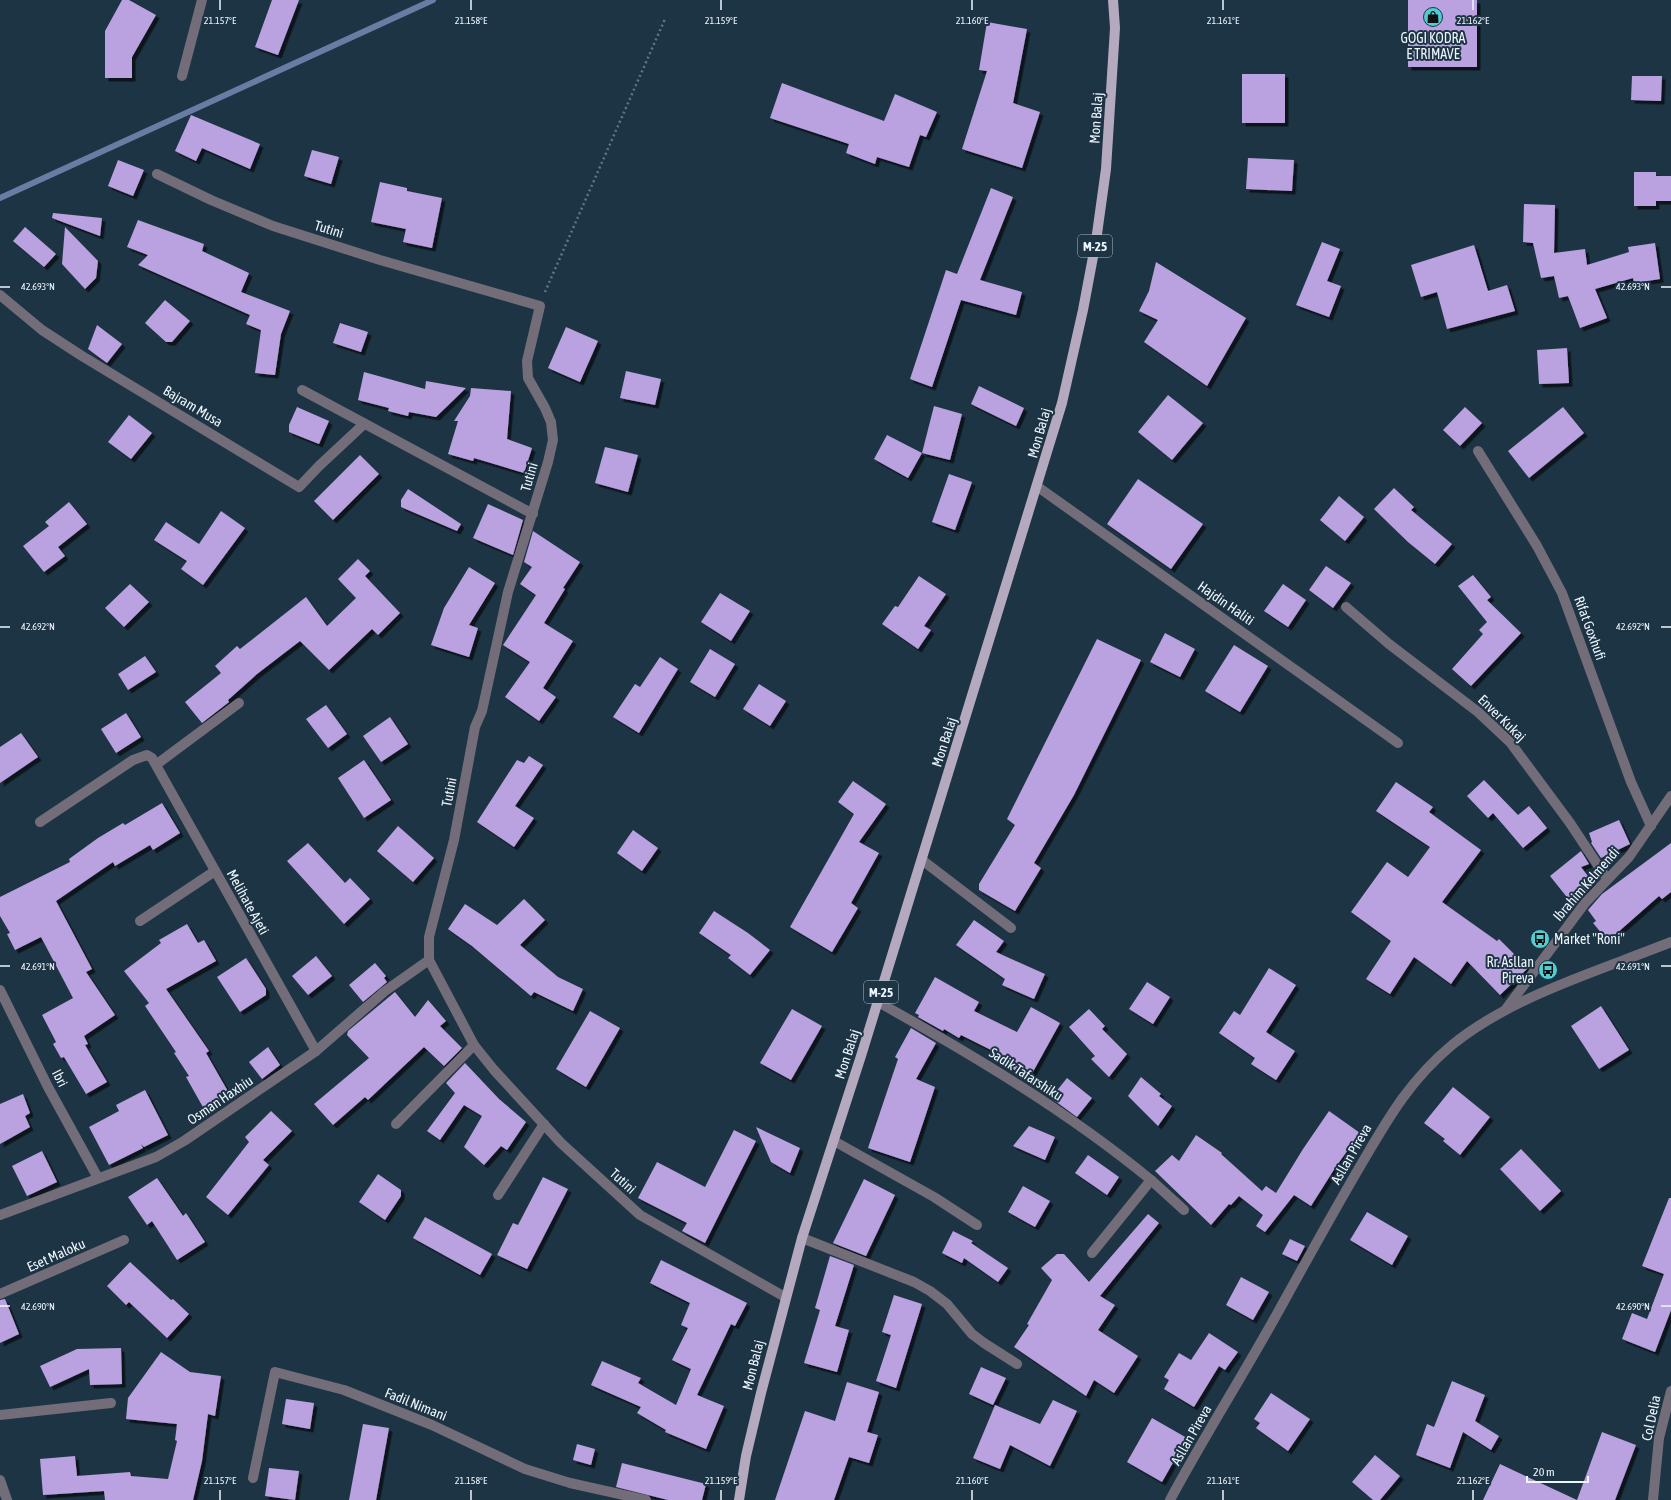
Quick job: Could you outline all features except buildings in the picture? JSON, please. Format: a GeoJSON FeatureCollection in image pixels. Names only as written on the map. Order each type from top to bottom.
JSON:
{"type":"FeatureCollection","features":[{"type":"Feature","properties":{"kind":"main road","name":"Mon Balaj"},"geometry":{"type":"LineString","coordinates":[[739,1500],[746,1456],[785,1297],[802,1238],[878,1002],[1038,487],[1062,403],[1083,310],[1096,241],[1108,143],[1115,28],[1113,0]]}},
{"type":"Feature","properties":{"kind":"street"},"geometry":{"type":"LineString","coordinates":[[182,76],[202,0]]}},
{"type":"Feature","properties":{"kind":"street","name":"Tutini"},"geometry":{"type":"LineString","coordinates":[[157,174],[211,200],[273,226],[380,260],[540,306],[527,361],[528,378],[551,422],[553,440],[533,514],[508,592],[482,710],[475,726],[454,840],[429,937],[429,960],[474,1044],[494,1070],[561,1143],[640,1215],[785,1297]]}},
{"type":"Feature","properties":{"kind":"street","name":"Bajram Musa"},"geometry":{"type":"LineString","coordinates":[[0,295],[42,330],[76,352],[299,487],[364,424]]}},
{"type":"Feature","properties":{"kind":"street"},"geometry":{"type":"LineString","coordinates":[[302,390],[533,514]]}},
{"type":"Feature","properties":{"kind":"street","name":"Rifat Goxhufi"},"geometry":{"type":"LineString","coordinates":[[1478,451],[1537,546],[1562,593],[1631,782],[1651,826]]}},
{"type":"Feature","properties":{"kind":"street","name":"Hajdin Haliti"},"geometry":{"type":"LineString","coordinates":[[1038,487],[1398,743]]}},
{"type":"Feature","properties":{"kind":"street","name":"Enver Kukaj"},"geometry":{"type":"LineString","coordinates":[[1346,607],[1390,644],[1478,712],[1510,742],[1570,823],[1607,879]]}},
{"type":"Feature","properties":{"kind":"street"},"geometry":{"type":"LineString","coordinates":[[40,822],[136,758],[146,755],[152,758],[157,764],[239,703]]}},
{"type":"Feature","properties":{"kind":"street","name":"Melihate Ajeti"},"geometry":{"type":"LineString","coordinates":[[157,764],[316,1051]]}},
{"type":"Feature","properties":{"kind":"street","name":"Ibrahim Kelmendi"},"geometry":{"type":"LineString","coordinates":[[1506,1009],[1568,925],[1607,879],[1629,857],[1671,796]]}},
{"type":"Feature","properties":{"kind":"street"},"geometry":{"type":"LineString","coordinates":[[922,860],[1011,928]]}},
{"type":"Feature","properties":{"kind":"street"},"geometry":{"type":"LineString","coordinates":[[140,920],[215,871]]}},
{"type":"Feature","properties":{"kind":"street","name":"Asllan Pireva"},"geometry":{"type":"LineString","coordinates":[[1170,1500],[1192,1459],[1242,1376],[1347,1188],[1397,1104],[1411,1085],[1430,1064],[1452,1044],[1506,1009],[1671,942]]}},
{"type":"Feature","properties":{"kind":"street","name":"Osman Haxhiu"},"geometry":{"type":"LineString","coordinates":[[0,1215],[156,1157],[184,1141],[316,1051],[385,991],[429,960]]}},
{"type":"Feature","properties":{"kind":"street","name":"Ibri"},"geometry":{"type":"LineString","coordinates":[[0,990],[48,1087],[98,1178]]}},
{"type":"Feature","properties":{"kind":"street","name":"Sadik Tafarshiku"},"geometry":{"type":"LineString","coordinates":[[878,1002],[956,1046],[1068,1117],[1121,1155],[1184,1210]]}},
{"type":"Feature","properties":{"kind":"street"},"geometry":{"type":"LineString","coordinates":[[396,1124],[474,1044]]}},
{"type":"Feature","properties":{"kind":"street"},"geometry":{"type":"LineString","coordinates":[[498,1195],[544,1124]]}},
{"type":"Feature","properties":{"kind":"street"},"geometry":{"type":"LineString","coordinates":[[834,1141],[928,1193],[977,1225]]}},
{"type":"Feature","properties":{"kind":"street"},"geometry":{"type":"LineString","coordinates":[[1092,1253],[1151,1180]]}},
{"type":"Feature","properties":{"kind":"street"},"geometry":{"type":"LineString","coordinates":[[802,1238],[848,1258],[914,1282],[930,1291],[947,1304],[972,1334],[1016,1364]]}},
{"type":"Feature","properties":{"kind":"street","name":"Eset Maloku"},"geometry":{"type":"LineString","coordinates":[[0,1294],[124,1240]]}},
{"type":"Feature","properties":{"kind":"street","name":"Fadil Nimani"},"geometry":{"type":"LineString","coordinates":[[253,1478],[275,1372],[344,1390],[432,1425],[524,1469],[570,1483],[646,1500]]}},
{"type":"Feature","properties":{"kind":"street","name":"Col Delia"},"geometry":{"type":"LineString","coordinates":[[1652,1500],[1659,1438],[1671,1391]]}},
{"type":"Feature","properties":{"kind":"street"},"geometry":{"type":"LineString","coordinates":[[0,1415],[111,1403]]}},
{"type":"Feature","properties":{"kind":"street"},"geometry":{"type":"LineString","coordinates":[[0,1480],[7,1500]]}},
{"type":"Feature","properties":{"kind":"path"},"geometry":{"type":"LineString","coordinates":[[540,306],[665,19]]}},
{"type":"Feature","properties":{"kind":"waterway"},"geometry":{"type":"LineString","coordinates":[[0,198],[433,0]]}},
{"type":"Feature","properties":{"kind":"place","name":"GOGI KODRA E TRIMAVE"},"geometry":{"type":"Point","coordinates":[1433,17]}},
{"type":"Feature","properties":{"kind":"place","name":"Market \"Roni\""},"geometry":{"type":"Point","coordinates":[1540,939]}},
{"type":"Feature","properties":{"kind":"place","name":"Rr. Asllan Pireva"},"geometry":{"type":"Point","coordinates":[1548,970]}}]}
